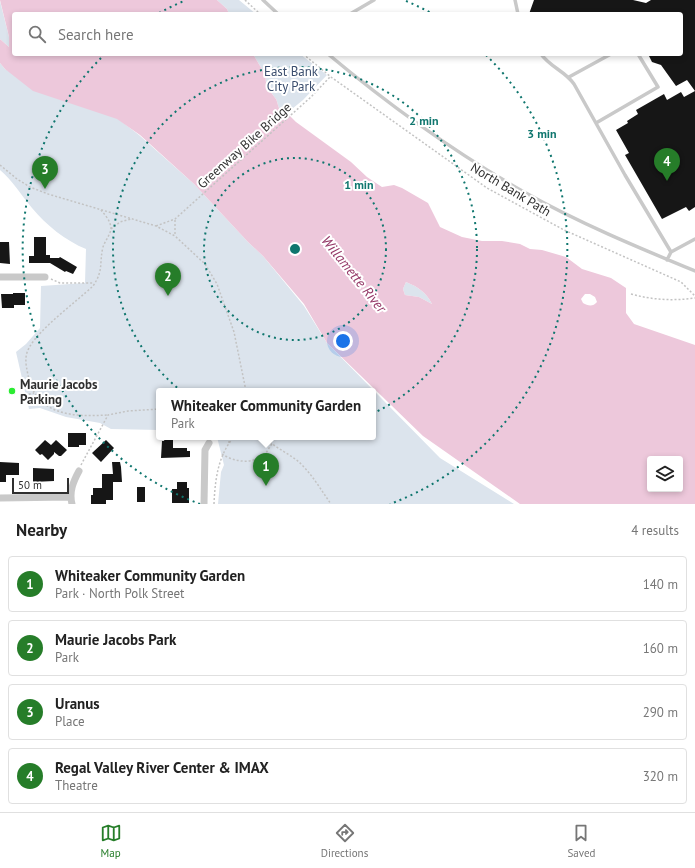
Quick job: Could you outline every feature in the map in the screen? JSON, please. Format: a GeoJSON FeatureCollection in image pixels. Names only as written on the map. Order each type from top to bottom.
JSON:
{"type":"FeatureCollection","features":[{"type":"Feature","properties":{"kind":"street"},"geometry":{"type":"LineString","coordinates":[[0,277],[45,277]]}},
{"type":"Feature","properties":{"kind":"street"},"geometry":{"type":"LineString","coordinates":[[204,504],[205,450],[208,443]]}},
{"type":"Feature","properties":{"kind":"street"},"geometry":{"type":"LineString","coordinates":[[0,498],[71,501],[72,487],[78,470]]}},
{"type":"Feature","properties":{"kind":"lane"},"geometry":{"type":"LineString","coordinates":[[263,0],[276,12]]}},
{"type":"Feature","properties":{"kind":"lane"},"geometry":{"type":"LineString","coordinates":[[353,12],[374,0]]}},
{"type":"Feature","properties":{"kind":"lane"},"geometry":{"type":"LineString","coordinates":[[515,0],[518,12]]}},
{"type":"Feature","properties":{"kind":"lane"},"geometry":{"type":"LineString","coordinates":[[331,56],[424,130],[508,183],[598,230],[695,271]]}},
{"type":"Feature","properties":{"kind":"lane"},"geometry":{"type":"LineString","coordinates":[[542,56],[546,61],[569,77],[671,252]]}},
{"type":"Feature","properties":{"kind":"lane"},"geometry":{"type":"LineString","coordinates":[[569,77],[607,56]]}},
{"type":"Feature","properties":{"kind":"lane"},"geometry":{"type":"LineString","coordinates":[[596,123],[658,87],[640,56]]}},
{"type":"Feature","properties":{"kind":"lane"},"geometry":{"type":"LineString","coordinates":[[668,260],[671,252],[695,239]]}},
{"type":"Feature","properties":{"kind":"path"},"geometry":{"type":"LineString","coordinates":[[245,0],[258,12]]}},
{"type":"Feature","properties":{"kind":"path","name":"North Bank Path"},"geometry":{"type":"LineString","coordinates":[[306,56],[331,77],[487,188],[564,230],[681,282],[695,297]]}},
{"type":"Feature","properties":{"kind":"path","name":"Greenway Bike Bridge"},"geometry":{"type":"LineString","coordinates":[[175,219],[311,97],[331,77]]}},
{"type":"Feature","properties":{"kind":"path"},"geometry":{"type":"LineString","coordinates":[[0,165],[17,179],[30,187],[48,194],[156,226],[175,236],[204,264],[217,284],[234,332],[245,388]]}},
{"type":"Feature","properties":{"kind":"path"},"geometry":{"type":"LineString","coordinates":[[101,210],[109,221],[110,229],[103,247],[100,272],[95,283],[51,324],[30,347],[25,362],[29,381],[34,393],[46,404],[66,414],[88,416],[108,415],[128,411],[156,409]]}},
{"type":"Feature","properties":{"kind":"path"},"geometry":{"type":"LineString","coordinates":[[110,229],[120,222],[132,219]]}},
{"type":"Feature","properties":{"kind":"path"},"geometry":{"type":"LineString","coordinates":[[156,226],[175,219],[175,236]]}},
{"type":"Feature","properties":{"kind":"path"},"geometry":{"type":"LineString","coordinates":[[45,277],[60,283],[95,283]]}},
{"type":"Feature","properties":{"kind":"path"},"geometry":{"type":"LineString","coordinates":[[631,294],[648,299],[664,300],[695,297]]}},
{"type":"Feature","properties":{"kind":"path"},"geometry":{"type":"LineString","coordinates":[[21,396],[34,393]]}},
{"type":"Feature","properties":{"kind":"path"},"geometry":{"type":"LineString","coordinates":[[78,470],[108,415]]}},
{"type":"Feature","properties":{"kind":"path"},"geometry":{"type":"LineString","coordinates":[[228,444],[229,440]]}},
{"type":"Feature","properties":{"kind":"path"},"geometry":{"type":"LineString","coordinates":[[214,504],[216,476],[222,454],[231,440]]}},
{"type":"Feature","properties":{"kind":"path"},"geometry":{"type":"LineString","coordinates":[[267,440],[288,454],[307,470],[331,504]]}},
{"type":"Feature","properties":{"kind":"path"},"geometry":{"type":"LineString","coordinates":[[222,454],[237,460],[256,460],[264,454],[272,444]]}},
{"type":"Feature","properties":{"kind":"green space"},"geometry":{"type":"Polygon","coordinates":[[[217,0],[239,0],[254,12],[228,12],[217,0]]]}},
{"type":"Feature","properties":{"kind":"green space"},"geometry":{"type":"Polygon","coordinates":[[[0,1],[9,37],[9,47],[0,39],[0,1]]]}},
{"type":"Feature","properties":{"kind":"green space","name":"East Bank City Park"},"geometry":{"type":"Polygon","coordinates":[[[254,56],[303,56],[327,75],[303,100],[287,113],[283,113],[279,108],[276,99],[268,88],[266,76],[254,56]]]}},
{"type":"Feature","properties":{"kind":"green space"},"geometry":{"type":"Polygon","coordinates":[[[0,63],[5,69],[56,98],[117,118],[139,135],[194,184],[263,256],[304,306],[327,343],[371,388],[156,388],[156,430],[111,429],[100,423],[66,417],[40,408],[29,409],[16,352],[26,344],[40,328],[41,286],[85,283],[86,249],[57,232],[32,208],[0,170],[0,63]]]}},
{"type":"Feature","properties":{"kind":"green space"},"geometry":{"type":"Polygon","coordinates":[[[406,282],[421,290],[432,304],[419,297],[405,295],[403,289],[406,282]]]}},
{"type":"Feature","properties":{"kind":"green space"},"geometry":{"type":"Polygon","coordinates":[[[376,393],[440,458],[514,504],[218,504],[221,472],[224,465],[218,440],[376,440],[376,393]]]}},
{"type":"Feature","properties":{"kind":"water","name":"Willamette River"},"geometry":{"type":"Polygon","coordinates":[[[0,0],[217,0],[228,12],[12,12],[12,56],[254,56],[266,76],[267,85],[276,99],[282,113],[287,113],[296,122],[351,162],[367,177],[382,187],[394,185],[428,203],[440,227],[462,237],[482,241],[502,241],[520,244],[530,249],[542,250],[566,257],[582,269],[611,278],[626,288],[626,313],[634,324],[695,345],[695,504],[520,504],[423,436],[376,390],[376,388],[373,388],[327,343],[304,304],[263,256],[194,184],[140,135],[117,119],[33,91],[5,69],[0,63],[0,39],[9,47],[9,37],[0,0]],[[406,282],[403,289],[405,295],[419,297],[432,304],[421,290],[406,282]],[[585,294],[581,299],[583,303],[594,305],[597,302],[595,297],[590,294],[585,294]]]}},
{"type":"Feature","properties":{"kind":"building"},"geometry":{"type":"Polygon","coordinates":[[[534,0],[633,0],[646,3],[651,0],[695,0],[695,91],[687,80],[676,86],[661,65],[652,62],[649,56],[683,56],[683,12],[530,12],[534,0]]]}},
{"type":"Feature","properties":{"kind":"building"},"geometry":{"type":"Polygon","coordinates":[[[695,91],[695,207],[689,211],[686,207],[662,219],[625,155],[629,153],[616,130],[628,123],[627,121],[638,114],[636,110],[664,94],[667,100],[681,92],[684,97],[695,91]]]}},
{"type":"Feature","properties":{"kind":"building"},"geometry":{"type":"Polygon","coordinates":[[[34,237],[46,237],[46,255],[50,255],[50,258],[60,257],[77,267],[73,274],[66,271],[65,272],[50,263],[29,263],[29,256],[34,256],[34,237]]]}},
{"type":"Feature","properties":{"kind":"building"},"geometry":{"type":"Polygon","coordinates":[[[0,242],[9,242],[10,264],[0,263],[0,242]]]}},
{"type":"Feature","properties":{"kind":"building"},"geometry":{"type":"Polygon","coordinates":[[[25,293],[25,305],[14,305],[14,308],[2,308],[1,294],[25,293]]]}},
{"type":"Feature","properties":{"kind":"building"},"geometry":{"type":"Polygon","coordinates":[[[68,433],[86,433],[86,445],[79,445],[79,447],[68,447],[68,433]]]}},
{"type":"Feature","properties":{"kind":"building"},"geometry":{"type":"Polygon","coordinates":[[[45,440],[51,445],[56,440],[67,450],[61,456],[54,452],[48,460],[35,450],[45,440]]]}},
{"type":"Feature","properties":{"kind":"building"},"geometry":{"type":"Polygon","coordinates":[[[106,440],[114,448],[101,462],[92,453],[106,440]]]}},
{"type":"Feature","properties":{"kind":"building"},"geometry":{"type":"Polygon","coordinates":[[[173,440],[173,448],[187,448],[187,451],[190,451],[190,457],[161,458],[162,441],[173,440]]]}},
{"type":"Feature","properties":{"kind":"building"},"geometry":{"type":"Polygon","coordinates":[[[0,462],[19,463],[19,475],[6,475],[6,482],[0,482],[0,462]]]}},
{"type":"Feature","properties":{"kind":"building"},"geometry":{"type":"Polygon","coordinates":[[[112,462],[120,462],[122,482],[113,482],[113,500],[106,500],[106,504],[91,504],[93,488],[102,488],[102,474],[113,474],[112,462]]]}},
{"type":"Feature","properties":{"kind":"building"},"geometry":{"type":"Polygon","coordinates":[[[33,468],[54,469],[54,481],[33,482],[33,468]]]}},
{"type":"Feature","properties":{"kind":"building"},"geometry":{"type":"Polygon","coordinates":[[[177,482],[187,482],[187,488],[189,488],[189,503],[172,503],[172,489],[177,489],[177,482]]]}},
{"type":"Feature","properties":{"kind":"building"},"geometry":{"type":"Polygon","coordinates":[[[137,487],[145,487],[145,502],[137,502],[137,487]]]}},
{"type":"Feature","properties":{"kind":"place","name":"Regal Valley River Center & IMAX"},"geometry":{"type":"Point","coordinates":[667,181]}},
{"type":"Feature","properties":{"kind":"place","name":"Uranus"},"geometry":{"type":"Point","coordinates":[45,189]}},
{"type":"Feature","properties":{"kind":"place","name":"Maurie Jacobs Park"},"geometry":{"type":"Point","coordinates":[168,296]}},
{"type":"Feature","properties":{"kind":"place","name":"Maurie Jacobs Parking"},"geometry":{"type":"Point","coordinates":[12,391]}},
{"type":"Feature","properties":{"kind":"place","name":"Whiteaker Community Garden"},"geometry":{"type":"Point","coordinates":[266,486]}}]}
